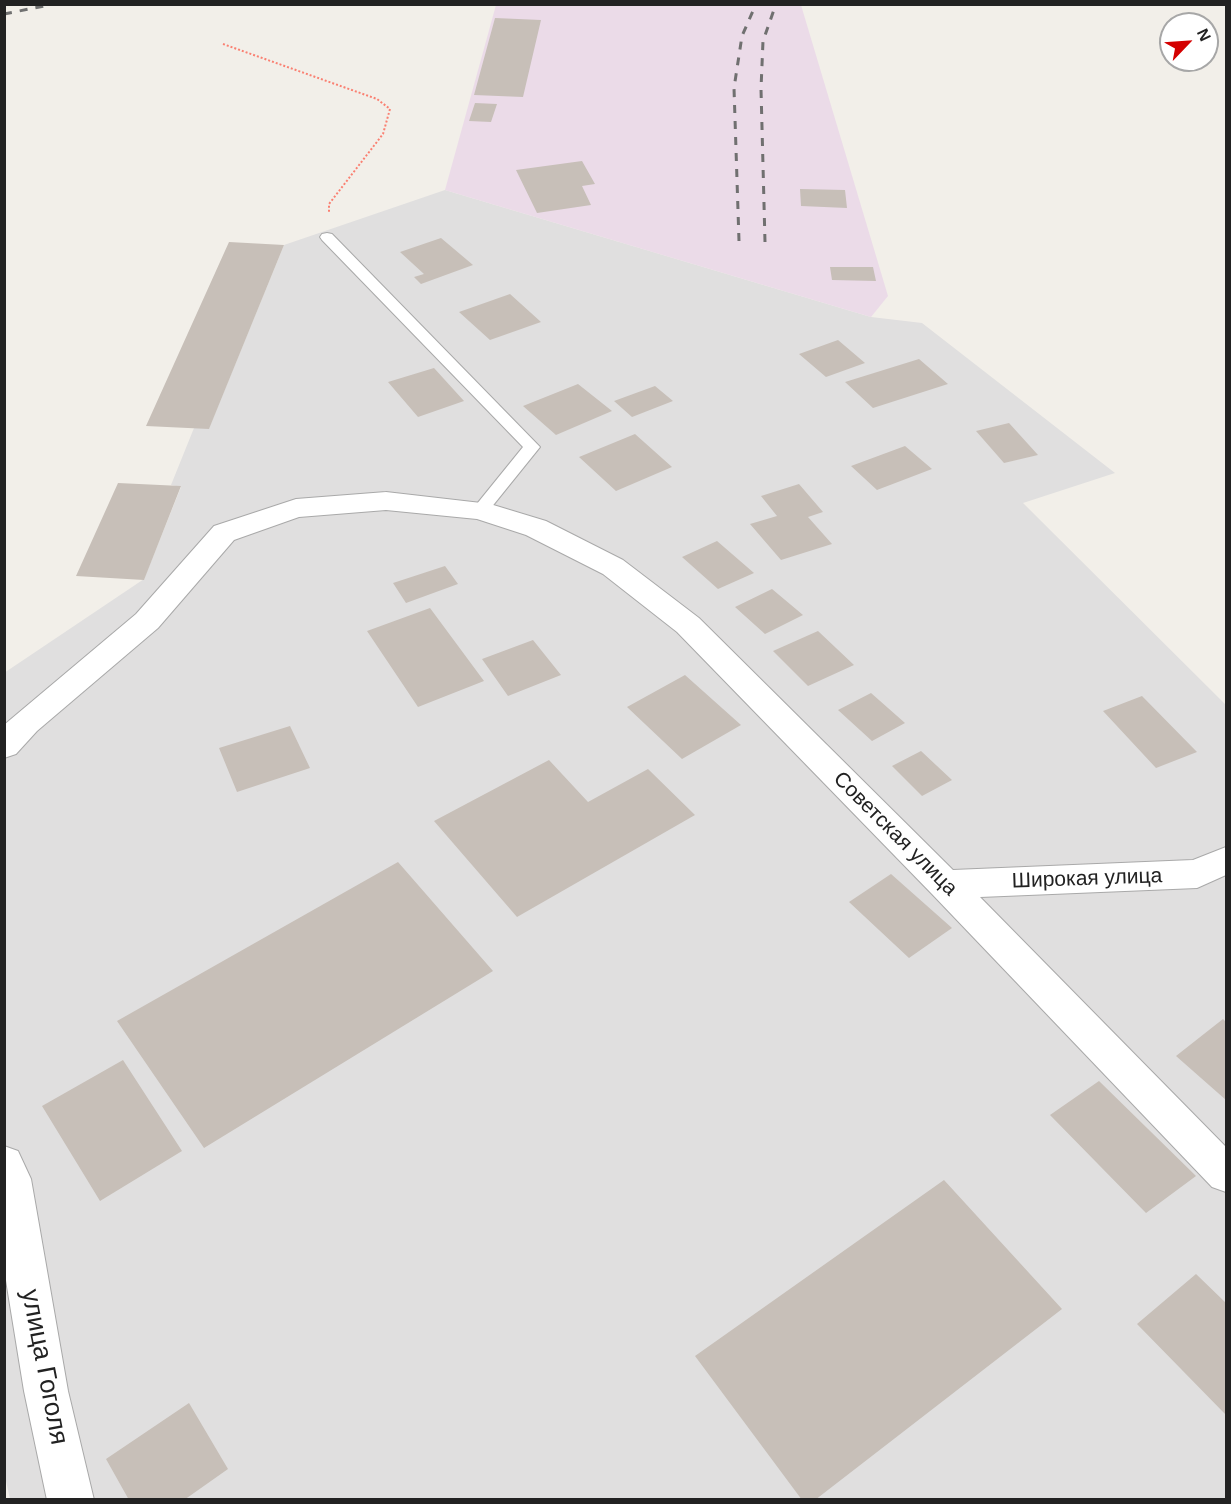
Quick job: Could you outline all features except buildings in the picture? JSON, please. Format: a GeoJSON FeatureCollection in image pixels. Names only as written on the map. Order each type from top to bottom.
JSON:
{"type":"FeatureCollection","features":[{"type":"Feature","properties":{"kind":"street","name":"Советская улица"},"geometry":{"type":"LineString","coordinates":[[4,746],[26,723],[147,621],[224,533],[296,508],[386,501],[480,510],[537,528],[613,567],[688,625],[945,884],[1227,1174]]}},
{"type":"Feature","properties":{"kind":"street","name":"Широкая улица"},"geometry":{"type":"LineString","coordinates":[[945,884],[1197,874],[1227,860]]}},
{"type":"Feature","properties":{"kind":"street","name":"улица Гоголя"},"geometry":{"type":"LineString","coordinates":[[4,1164],[11,1179],[46,1391],[71,1500]]}},
{"type":"Feature","properties":{"kind":"lane"},"geometry":{"type":"LineString","coordinates":[[327,237],[532,447],[480,510]]}},
{"type":"Feature","properties":{"kind":"path"},"geometry":{"type":"LineString","coordinates":[[223,44],[377,99],[390,109],[383,134],[329,204],[327,237]]}},
{"type":"Feature","properties":{"kind":"shaded area"},"geometry":{"type":"Polygon","coordinates":[[[496,5],[801,5],[888,296],[871,317],[445,190],[496,5]]]}},
{"type":"Feature","properties":{"kind":"shaded area"},"geometry":{"type":"Polygon","coordinates":[[[445,190],[871,317],[922,323],[1115,473],[1023,503],[1226,705],[1226,1499],[10,1499],[4,1472],[4,673],[144,579],[181,487],[171,485],[194,428],[209,428],[284,245],[445,190]]]}},
{"type":"Feature","properties":{"kind":"railway"},"geometry":{"type":"LineString","coordinates":[[4,14],[54,4]]}},
{"type":"Feature","properties":{"kind":"railway"},"geometry":{"type":"LineString","coordinates":[[739,241],[734,88],[742,36],[756,4]]}},
{"type":"Feature","properties":{"kind":"railway"},"geometry":{"type":"LineString","coordinates":[[765,242],[761,89],[763,41],[776,4]]}}]}
